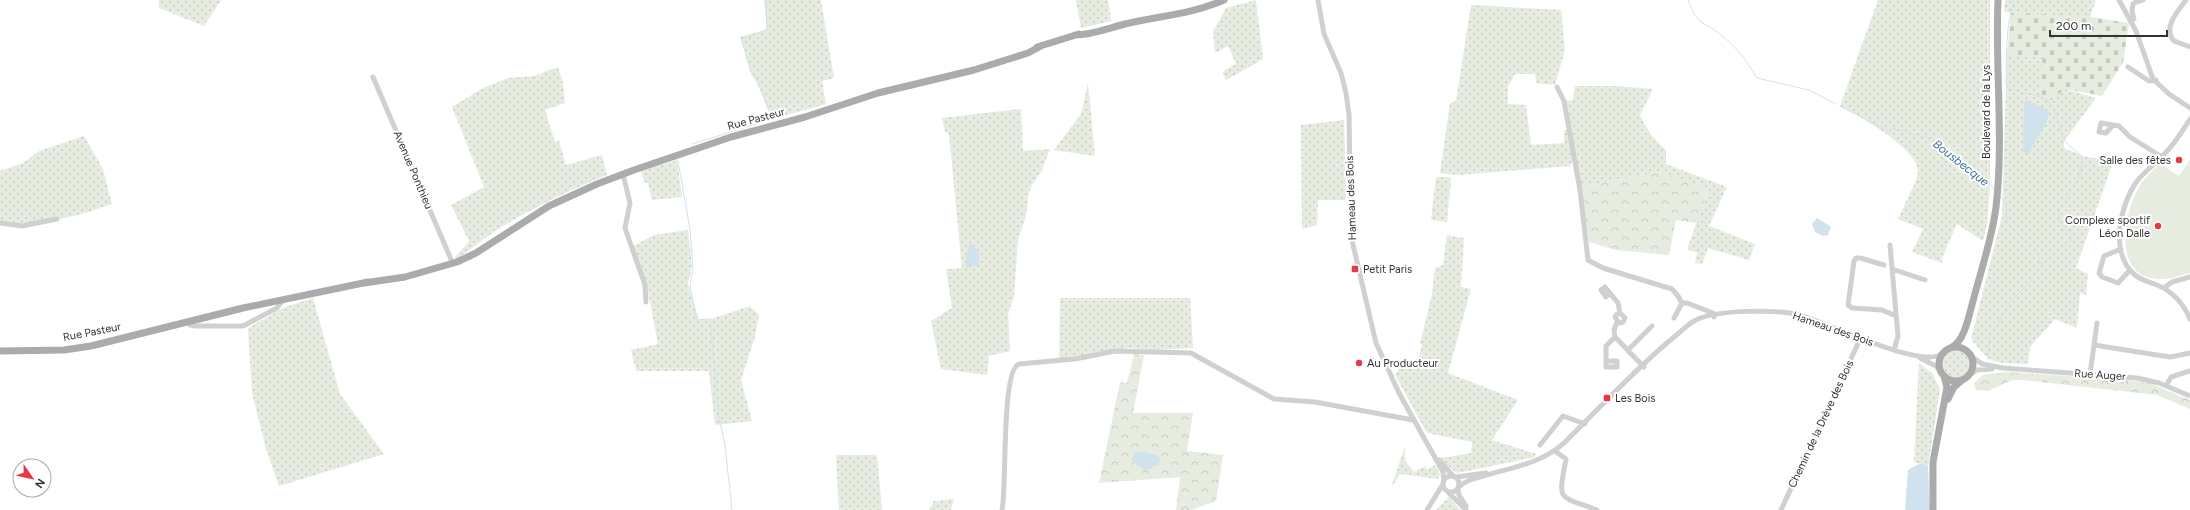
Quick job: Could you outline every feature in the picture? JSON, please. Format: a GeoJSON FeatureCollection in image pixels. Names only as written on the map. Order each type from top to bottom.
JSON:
{"type":"FeatureCollection","features":[{"type":"Feature","properties":{"kind":"main road","name":"Rue Pasteur"},"geometry":{"type":"LineString","coordinates":[[0,351],[77,348],[284,299],[364,282],[392,280],[453,264],[486,246],[503,232],[577,193],[623,174],[731,137],[805,117],[878,93],[956,75],[1004,60],[1025,50],[1075,36],[1090,30],[1184,14],[1224,0]]}},
{"type":"Feature","properties":{"kind":"main road","name":"Boulevard de la Lys"},"geometry":{"type":"LineString","coordinates":[[1969,354],[1965,340],[1969,316],[1992,230],[1996,201],[1998,0]]}},
{"type":"Feature","properties":{"kind":"main road","name":"Boulevard de la Lys"},"geometry":{"type":"LineString","coordinates":[[1952,348],[1959,340],[1969,316]]}},
{"type":"Feature","properties":{"kind":"main road"},"geometry":{"type":"LineString","coordinates":[[1933,510],[1933,462],[1948,387],[1939,363],[1943,354],[1952,348],[1960,348],[1969,354],[1973,364],[1970,374],[1952,390],[1942,419]]}},
{"type":"Feature","properties":{"kind":"main road"},"geometry":{"type":"LineString","coordinates":[[1942,373],[1951,381],[1962,380]]}},
{"type":"Feature","properties":{"kind":"street","name":"Hameau des Bois"},"geometry":{"type":"LineString","coordinates":[[1318,0],[1318,8],[1324,34],[1341,73],[1348,100],[1351,231],[1354,251],[1378,348],[1413,420],[1444,474],[1444,482]]}},
{"type":"Feature","properties":{"kind":"street"},"geometry":{"type":"LineString","coordinates":[[2121,2],[2128,6],[2134,2],[2143,0]]}},
{"type":"Feature","properties":{"kind":"street"},"geometry":{"type":"LineString","coordinates":[[2188,0],[2172,20],[2169,32],[2174,41],[2190,48]]}},
{"type":"Feature","properties":{"kind":"street"},"geometry":{"type":"LineString","coordinates":[[2121,2],[2136,31],[2148,66],[2156,80],[2165,91],[2190,108]]}},
{"type":"Feature","properties":{"kind":"street"},"geometry":{"type":"LineString","coordinates":[[2134,2],[2132,10],[2133,17],[2156,80]]}},
{"type":"Feature","properties":{"kind":"street"},"geometry":{"type":"LineString","coordinates":[[2128,67],[2150,81],[2156,80]]}},
{"type":"Feature","properties":{"kind":"street","name":"Avenue Ponthieu"},"geometry":{"type":"LineString","coordinates":[[373,78],[453,264]]}},
{"type":"Feature","properties":{"kind":"street"},"geometry":{"type":"LineString","coordinates":[[1557,87],[1564,101],[1580,190],[1588,260],[1602,268],[1672,289],[1682,303]]}},
{"type":"Feature","properties":{"kind":"street"},"geometry":{"type":"LineString","coordinates":[[2190,119],[2162,157],[2139,178],[2128,198],[2122,217],[2120,249],[2130,270],[2141,279],[2164,288],[2177,299],[2190,319]]}},
{"type":"Feature","properties":{"kind":"street"},"geometry":{"type":"LineString","coordinates":[[2113,125],[2122,128],[2130,136],[2162,157]]}},
{"type":"Feature","properties":{"kind":"street"},"geometry":{"type":"LineString","coordinates":[[623,174],[630,203],[626,228],[645,285],[646,302]]}},
{"type":"Feature","properties":{"kind":"street"},"geometry":{"type":"LineString","coordinates":[[0,223],[19,226],[57,219]]}},
{"type":"Feature","properties":{"kind":"street"},"geometry":{"type":"LineString","coordinates":[[1890,245],[1898,336],[1894,350]]}},
{"type":"Feature","properties":{"kind":"street"},"geometry":{"type":"LineString","coordinates":[[2120,249],[2104,256],[2099,273],[2102,277],[2118,283],[2130,270]]}},
{"type":"Feature","properties":{"kind":"street"},"geometry":{"type":"LineString","coordinates":[[1884,265],[1856,258],[1854,261],[1848,305],[1852,308],[1882,310],[1896,316]]}},
{"type":"Feature","properties":{"kind":"street"},"geometry":{"type":"LineString","coordinates":[[1892,269],[1926,280]]}},
{"type":"Feature","properties":{"kind":"street"},"geometry":{"type":"LineString","coordinates":[[2164,288],[2172,282],[2190,277]]}},
{"type":"Feature","properties":{"kind":"street"},"geometry":{"type":"LineString","coordinates":[[1610,293],[1619,305],[1620,313],[1615,316],[1617,322],[1614,330],[1615,337],[1644,366]]}},
{"type":"Feature","properties":{"kind":"street","name":"Rue Pasteur"},"geometry":{"type":"LineString","coordinates":[[187,322],[190,325],[195,326],[243,326],[277,308],[284,299]]}},
{"type":"Feature","properties":{"kind":"street"},"geometry":{"type":"LineString","coordinates":[[1682,303],[1708,309],[1714,316]]}},
{"type":"Feature","properties":{"kind":"street"},"geometry":{"type":"LineString","coordinates":[[1674,318],[1682,303]]}},
{"type":"Feature","properties":{"kind":"street","name":"Hameau des Bois"},"geometry":{"type":"LineString","coordinates":[[1459,488],[1469,481],[1538,461],[1555,451],[1585,424],[1674,337],[1680,332],[1714,316],[1730,313],[1798,315],[1894,350],[1912,355],[1933,364],[1942,373]]}},
{"type":"Feature","properties":{"kind":"street"},"geometry":{"type":"LineString","coordinates":[[2090,374],[2097,323]]}},
{"type":"Feature","properties":{"kind":"street"},"geometry":{"type":"LineString","coordinates":[[1628,350],[1652,326]]}},
{"type":"Feature","properties":{"kind":"street"},"geometry":{"type":"LineString","coordinates":[[1606,361],[1606,346],[1615,337]]}},
{"type":"Feature","properties":{"kind":"street","name":"Chemin de la Drève des Bois"},"geometry":{"type":"LineString","coordinates":[[1781,510],[1861,337]]}},
{"type":"Feature","properties":{"kind":"street"},"geometry":{"type":"LineString","coordinates":[[2094,345],[2170,357],[2190,353]]}},
{"type":"Feature","properties":{"kind":"street"},"geometry":{"type":"LineString","coordinates":[[1002,510],[1004,496],[1006,411],[1013,370],[1015,365],[1019,364],[1075,360],[1115,351],[1191,353],[1274,399],[1315,402],[1413,420]]}},
{"type":"Feature","properties":{"kind":"street","name":"Hameau des Bois"},"geometry":{"type":"LineString","coordinates":[[1912,355],[1934,357],[1943,354]]}},
{"type":"Feature","properties":{"kind":"street","name":"Rue Auger"},"geometry":{"type":"LineString","coordinates":[[1969,354],[1982,364],[2004,368],[2137,378],[2166,386],[2190,396]]}},
{"type":"Feature","properties":{"kind":"street","name":"Rue Auger"},"geometry":{"type":"LineString","coordinates":[[1970,374],[1977,370],[2004,368]]}},
{"type":"Feature","properties":{"kind":"street"},"geometry":{"type":"LineString","coordinates":[[2166,386],[2171,377],[2190,371]]}},
{"type":"Feature","properties":{"kind":"street"},"geometry":{"type":"LineString","coordinates":[[1540,445],[1563,416],[1585,424]]}},
{"type":"Feature","properties":{"kind":"street","name":"Hameau des Bois"},"geometry":{"type":"LineString","coordinates":[[1430,448],[1454,477],[1504,470]]}},
{"type":"Feature","properties":{"kind":"street"},"geometry":{"type":"LineString","coordinates":[[1555,451],[1566,459],[1560,488],[1562,494],[1566,498],[1597,510]]}},
{"type":"Feature","properties":{"kind":"street"},"geometry":{"type":"LineString","coordinates":[[1427,510],[1449,476],[1454,477],[1459,482],[1458,495],[1467,510]]}},
{"type":"Feature","properties":{"kind":"street"},"geometry":{"type":"LineString","coordinates":[[1444,482],[1444,488],[1467,510]]}},
{"type":"Feature","properties":{"kind":"street"},"geometry":{"type":"LineString","coordinates":[[1427,510],[1440,495],[1448,492],[1453,493],[1459,488]]}},
{"type":"Feature","properties":{"kind":"green space"},"geometry":{"type":"Polygon","coordinates":[[[159,0],[221,0],[204,26],[159,8],[159,0]]]}},
{"type":"Feature","properties":{"kind":"green space"},"geometry":{"type":"Polygon","coordinates":[[[764,0],[821,0],[834,78],[822,81],[826,104],[772,119],[757,83],[751,74],[740,37],[767,29],[764,0]]]}},
{"type":"Feature","properties":{"kind":"green space"},"geometry":{"type":"Polygon","coordinates":[[[1076,0],[1108,0],[1111,21],[1081,28],[1076,0]]]}},
{"type":"Feature","properties":{"kind":"green space"},"geometry":{"type":"Polygon","coordinates":[[[1256,0],[1263,59],[1226,80],[1222,72],[1236,64],[1228,46],[1215,53],[1213,32],[1226,8],[1256,0]]]}},
{"type":"Feature","properties":{"kind":"green space"},"geometry":{"type":"Polygon","coordinates":[[[1878,0],[1990,0],[1990,185],[1987,224],[1983,241],[1957,224],[1942,258],[1942,263],[1912,252],[1923,229],[1898,219],[1917,176],[1918,172],[1916,163],[1899,144],[1886,134],[1840,106],[1878,0]]]}},
{"type":"Feature","properties":{"kind":"green space"},"geometry":{"type":"Polygon","coordinates":[[[2005,0],[2096,0],[2090,17],[2011,13],[2004,11],[2005,0]]]}},
{"type":"Feature","properties":{"kind":"green space"},"geometry":{"type":"Polygon","coordinates":[[[1471,5],[1561,10],[1565,50],[1555,85],[1536,83],[1535,74],[1515,74],[1508,87],[1508,104],[1526,105],[1531,145],[1564,143],[1564,130],[1567,130],[1573,161],[1570,166],[1459,175],[1440,173],[1450,103],[1456,101],[1471,5]]]}},
{"type":"Feature","properties":{"kind":"green space"},"geometry":{"type":"Polygon","coordinates":[[[2011,13],[2077,15],[2129,23],[2123,63],[2102,96],[2065,89],[2051,100],[2039,92],[2043,57],[2007,55],[2011,13]]]}},
{"type":"Feature","properties":{"kind":"green space"},"geometry":{"type":"Polygon","coordinates":[[[2007,55],[2043,57],[2065,89],[2096,98],[2064,141],[2064,148],[2083,156],[2113,162],[2076,268],[2088,274],[2086,295],[2080,293],[2077,328],[2055,319],[2030,347],[2028,364],[2001,363],[1990,359],[1971,339],[2002,216],[2007,55]]]}},
{"type":"Feature","properties":{"kind":"green space"},"geometry":{"type":"Polygon","coordinates":[[[558,67],[563,83],[565,103],[545,110],[555,142],[559,141],[566,165],[602,155],[607,175],[566,193],[513,220],[455,260],[455,257],[469,241],[451,205],[484,187],[452,107],[483,88],[508,78],[534,76],[558,67]]]}},
{"type":"Feature","properties":{"kind":"green space"},"geometry":{"type":"Polygon","coordinates":[[[1088,83],[1095,156],[1054,150],[1081,114],[1088,83]]]}},
{"type":"Feature","properties":{"kind":"green space"},"geometry":{"type":"Polygon","coordinates":[[[1575,86],[1617,86],[1653,89],[1640,115],[1651,134],[1666,150],[1666,164],[1727,187],[1709,226],[1755,244],[1749,260],[1708,248],[1702,264],[1695,263],[1697,253],[1687,249],[1709,189],[1660,172],[1581,187],[1566,101],[1573,100],[1575,86]]]}},
{"type":"Feature","properties":{"kind":"green space"},"geometry":{"type":"Polygon","coordinates":[[[1021,109],[1023,151],[1050,149],[1042,170],[1031,187],[1028,196],[1026,216],[1018,239],[1014,297],[1008,313],[1010,351],[989,356],[987,375],[941,369],[931,321],[952,308],[946,269],[962,268],[949,134],[945,132],[942,118],[1021,109]]]}},
{"type":"Feature","properties":{"kind":"green space"},"geometry":{"type":"Polygon","coordinates":[[[1344,120],[1346,200],[1318,200],[1317,225],[1302,229],[1301,125],[1344,120]]]}},
{"type":"Feature","properties":{"kind":"green space"},"geometry":{"type":"Polygon","coordinates":[[[84,136],[103,169],[112,204],[57,220],[28,223],[0,221],[0,171],[23,163],[39,151],[84,136]]]}},
{"type":"Feature","properties":{"kind":"green space"},"geometry":{"type":"Polygon","coordinates":[[[677,160],[682,197],[652,200],[648,183],[644,182],[641,171],[677,160]]]}},
{"type":"Feature","properties":{"kind":"green space","name":"Complexe sportif Léon Dalle"},"geometry":{"type":"Polygon","coordinates":[[[2190,160],[2190,273],[2165,279],[2157,279],[2143,275],[2133,267],[2128,256],[2125,242],[2126,228],[2133,200],[2138,189],[2148,175],[2160,164],[2179,176],[2190,160]]]}},
{"type":"Feature","properties":{"kind":"green space"},"geometry":{"type":"Polygon","coordinates":[[[1660,172],[1709,188],[1697,223],[1676,220],[1669,255],[1616,250],[1589,242],[1581,187],[1660,172]]]}},
{"type":"Feature","properties":{"kind":"green space"},"geometry":{"type":"Polygon","coordinates":[[[1436,177],[1449,177],[1451,180],[1447,222],[1431,220],[1436,177]]]}},
{"type":"Feature","properties":{"kind":"green space"},"geometry":{"type":"Polygon","coordinates":[[[688,230],[692,266],[688,284],[699,320],[708,320],[750,306],[759,315],[755,337],[741,380],[752,421],[715,425],[709,371],[636,371],[631,350],[658,344],[648,291],[633,246],[654,235],[688,230]]]}},
{"type":"Feature","properties":{"kind":"green space"},"geometry":{"type":"Polygon","coordinates":[[[1447,235],[1464,238],[1461,287],[1471,289],[1448,373],[1518,400],[1492,440],[1536,454],[1535,457],[1457,473],[1447,466],[1441,458],[1471,453],[1472,442],[1427,433],[1395,375],[1401,365],[1406,364],[1416,367],[1432,294],[1435,268],[1443,265],[1447,235]]]}},
{"type":"Feature","properties":{"kind":"green space"},"geometry":{"type":"Polygon","coordinates":[[[313,298],[340,394],[384,454],[279,486],[266,449],[252,393],[248,328],[285,307],[313,298]]]}},
{"type":"Feature","properties":{"kind":"green space"},"geometry":{"type":"Polygon","coordinates":[[[1060,298],[1190,298],[1193,348],[1152,350],[1129,348],[1059,359],[1060,298]]]}},
{"type":"Feature","properties":{"kind":"green space"},"geometry":{"type":"Polygon","coordinates":[[[1956,350],[1962,351],[1966,354],[1969,358],[1969,370],[1966,374],[1962,377],[1956,378],[1950,377],[1946,374],[1943,370],[1942,364],[1943,358],[1946,354],[1950,351],[1956,350]]]}},
{"type":"Feature","properties":{"kind":"green space"},"geometry":{"type":"Polygon","coordinates":[[[1134,354],[1144,355],[1133,413],[1193,413],[1187,451],[1223,455],[1216,501],[1192,510],[1176,510],[1180,477],[1099,483],[1120,382],[1127,383],[1134,354]]]}},
{"type":"Feature","properties":{"kind":"green space"},"geometry":{"type":"Polygon","coordinates":[[[1919,363],[1933,374],[1940,390],[1928,466],[1914,462],[1919,363]]]}},
{"type":"Feature","properties":{"kind":"green space"},"geometry":{"type":"Polygon","coordinates":[[[2007,372],[2128,380],[2149,383],[2190,400],[2190,409],[2157,395],[2023,380],[2012,380],[1988,391],[1976,390],[1974,383],[1983,375],[2007,372]]]}},
{"type":"Feature","properties":{"kind":"green space"},"geometry":{"type":"Polygon","coordinates":[[[1405,446],[1405,461],[1414,472],[1425,466],[1427,470],[1435,465],[1440,474],[1438,479],[1400,474],[1391,488],[1405,446]]]}},
{"type":"Feature","properties":{"kind":"green space"},"geometry":{"type":"Polygon","coordinates":[[[836,455],[877,455],[882,510],[839,510],[836,455]]]}},
{"type":"Feature","properties":{"kind":"green space"},"geometry":{"type":"Polygon","coordinates":[[[1449,497],[1460,510],[1436,510],[1449,497]]]}},
{"type":"Feature","properties":{"kind":"green space"},"geometry":{"type":"Polygon","coordinates":[[[954,499],[951,510],[929,510],[934,501],[954,499]]]}},
{"type":"Feature","properties":{"kind":"water"},"geometry":{"type":"Polygon","coordinates":[[[2027,100],[2049,111],[2048,119],[2028,154],[2023,151],[2024,102],[2027,100]]]}},
{"type":"Feature","properties":{"kind":"water"},"geometry":{"type":"Polygon","coordinates":[[[1817,218],[1831,227],[1828,235],[1823,236],[1815,232],[1812,224],[1817,218]]]}},
{"type":"Feature","properties":{"kind":"water"},"geometry":{"type":"Polygon","coordinates":[[[970,241],[979,252],[979,265],[966,267],[966,258],[970,241]]]}},
{"type":"Feature","properties":{"kind":"water"},"geometry":{"type":"Polygon","coordinates":[[[1135,451],[1158,455],[1161,462],[1145,471],[1132,460],[1135,451]]]}},
{"type":"Feature","properties":{"kind":"water"},"geometry":{"type":"Polygon","coordinates":[[[1921,463],[1928,466],[1930,510],[1905,510],[1908,470],[1921,463]]]}},
{"type":"Feature","properties":{"kind":"waterway"},"geometry":{"type":"LineString","coordinates":[[692,144],[772,119],[758,81],[751,70],[742,39],[767,30],[766,0]]}},
{"type":"Feature","properties":{"kind":"waterway","name":"Bousbecque"},"geometry":{"type":"LineString","coordinates":[[1688,0],[1698,19],[1732,44],[1746,61],[1757,78],[1809,90],[1836,104]]}},
{"type":"Feature","properties":{"kind":"waterway"},"geometry":{"type":"LineString","coordinates":[[1988,360],[1989,339],[2008,305],[2032,279],[2044,262],[2072,240],[2072,236],[2060,223],[2058,213],[2078,179],[2082,164],[2082,157],[2063,137],[2052,105],[2039,96],[2016,91],[2006,85],[2009,21],[2014,0]]}},
{"type":"Feature","properties":{"kind":"waterway","name":"Bousbecque"},"geometry":{"type":"LineString","coordinates":[[1840,106],[1889,131],[1892,128],[1931,139],[1974,175],[1989,183],[1994,189]]}},
{"type":"Feature","properties":{"kind":"waterway"},"geometry":{"type":"LineString","coordinates":[[678,161],[690,229],[693,268],[690,286],[697,320],[710,319],[719,417],[725,445],[732,510]]}},
{"type":"Feature","properties":{"kind":"waterway","name":"Bousbecque"},"geometry":{"type":"LineString","coordinates":[[2000,196],[2006,203],[2007,224],[2036,249],[2041,265]]}},
{"type":"Feature","properties":{"kind":"place","name":"Salle des fêtes"},"geometry":{"type":"Point","coordinates":[2179,160]}},
{"type":"Feature","properties":{"kind":"place","name":"Complexe sportif Léon Dalle"},"geometry":{"type":"Point","coordinates":[2158,226]}},
{"type":"Feature","properties":{"kind":"place","name":"Petit Paris"},"geometry":{"type":"Point","coordinates":[1355,269]}},
{"type":"Feature","properties":{"kind":"place","name":"Au Producteur"},"geometry":{"type":"Point","coordinates":[1359,363]}},
{"type":"Feature","properties":{"kind":"place","name":"Les Bois"},"geometry":{"type":"Point","coordinates":[1607,398]}}]}
